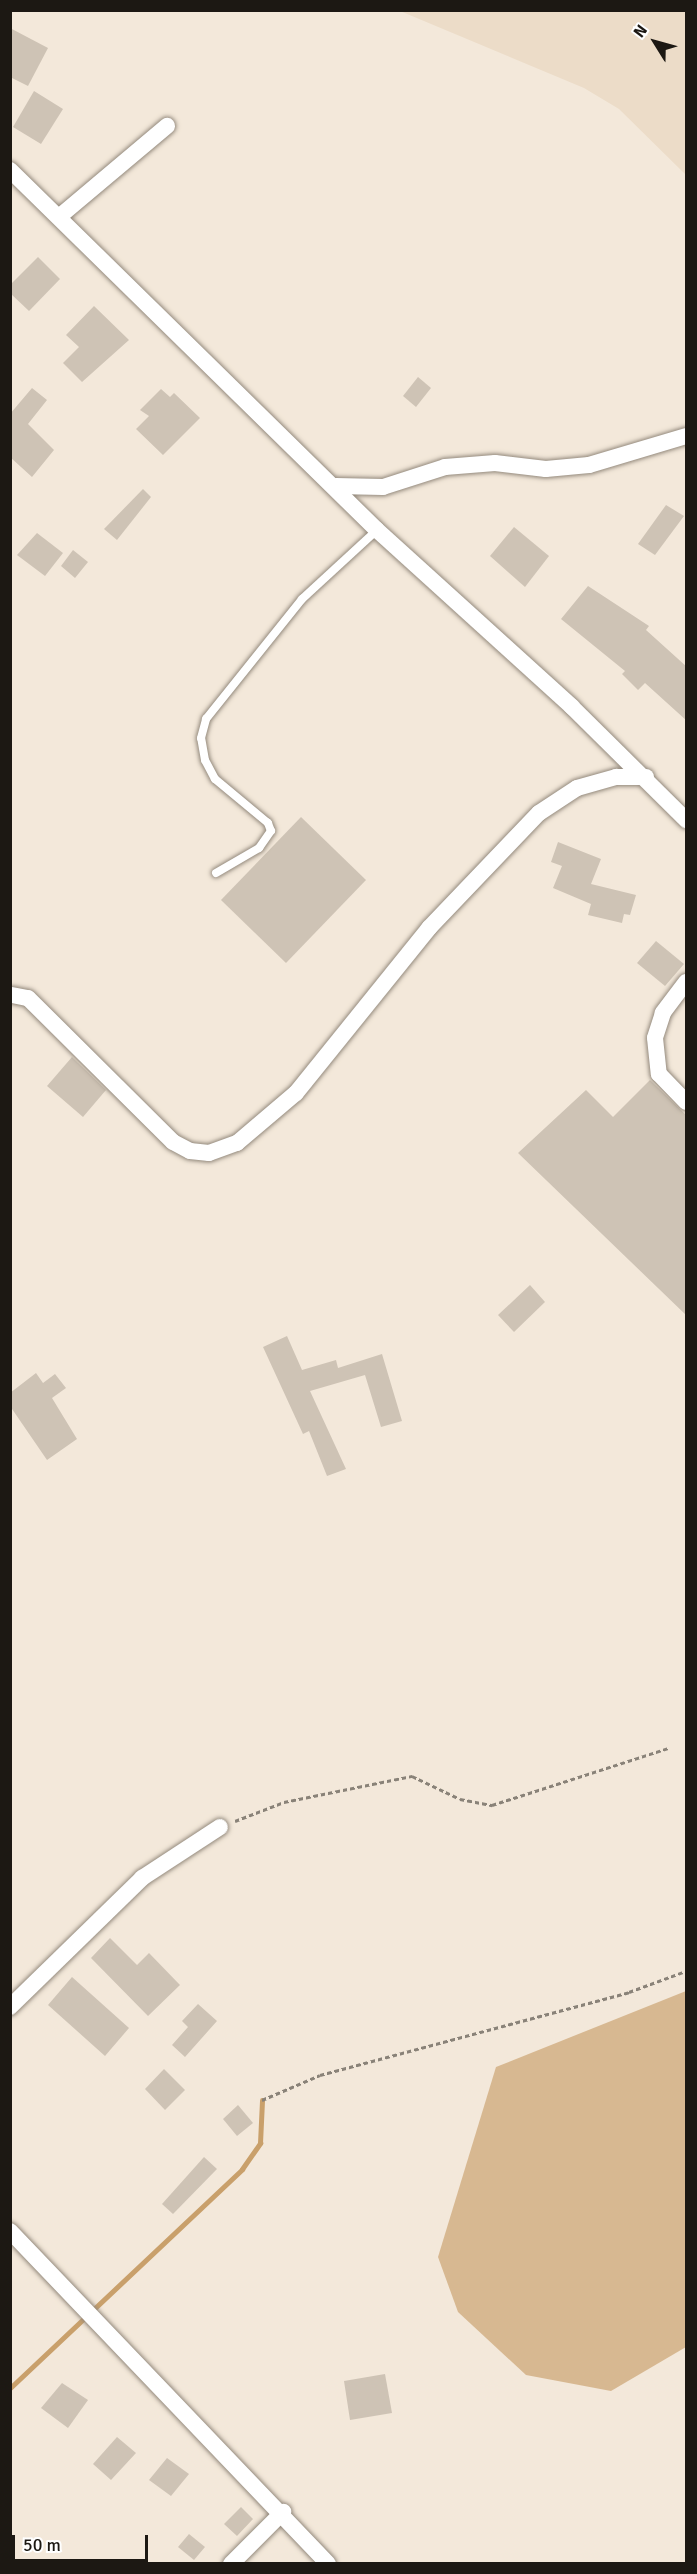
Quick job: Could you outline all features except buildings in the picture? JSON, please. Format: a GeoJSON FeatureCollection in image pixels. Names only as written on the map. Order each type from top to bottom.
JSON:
{"type":"FeatureCollection","features":[{"type":"Feature","properties":{"kind":"street"},"geometry":{"type":"LineString","coordinates":[[60,216],[167,126]]}},
{"type":"Feature","properties":{"kind":"street"},"geometry":{"type":"LineString","coordinates":[[10,170],[336,486],[377,530],[646,777],[687,820]]}},
{"type":"Feature","properties":{"kind":"street"},"geometry":{"type":"LineString","coordinates":[[336,486],[383,487],[445,467],[495,463],[546,469],[589,465],[687,436]]}},
{"type":"Feature","properties":{"kind":"street"},"geometry":{"type":"LineString","coordinates":[[11,993],[28,998],[173,1142],[190,1151],[209,1153],[237,1143],[296,1093],[429,928],[539,813],[577,788],[616,777],[646,777]]}},
{"type":"Feature","properties":{"kind":"street"},"geometry":{"type":"LineString","coordinates":[[687,982],[663,1013],[655,1038],[659,1074],[687,1102]]}},
{"type":"Feature","properties":{"kind":"street"},"geometry":{"type":"LineString","coordinates":[[10,2007],[142,1878],[220,1827]]}},
{"type":"Feature","properties":{"kind":"street"},"geometry":{"type":"LineString","coordinates":[[10,2231],[283,2512],[328,2564]]}},
{"type":"Feature","properties":{"kind":"street"},"geometry":{"type":"LineString","coordinates":[[231,2564],[283,2512]]}},
{"type":"Feature","properties":{"kind":"lane"},"geometry":{"type":"LineString","coordinates":[[216,873],[259,848],[271,831],[268,823],[215,779],[205,760],[201,738],[206,719],[302,599],[377,530]]}},
{"type":"Feature","properties":{"kind":"path"},"geometry":{"type":"LineString","coordinates":[[220,1827],[284,1802],[412,1776],[460,1799],[492,1805],[668,1748]]}},
{"type":"Feature","properties":{"kind":"path"},"geometry":{"type":"LineString","coordinates":[[262,2100],[320,2075],[629,1992],[687,1971]]}},
{"type":"Feature","properties":{"kind":"shaded area"},"geometry":{"type":"Polygon","coordinates":[[[400,11],[686,11],[686,175],[619,109],[584,88],[400,11]]]}},
{"type":"Feature","properties":{"kind":"shaded area"},"geometry":{"type":"Polygon","coordinates":[[[686,1991],[686,2347],[611,2391],[526,2375],[458,2312],[438,2257],[496,2067],[686,1991]]]}},
{"type":"Feature","properties":{"kind":"waterway"},"geometry":{"type":"LineString","coordinates":[[10,2388],[242,2169],[260,2143],[262,2100]]}}]}
